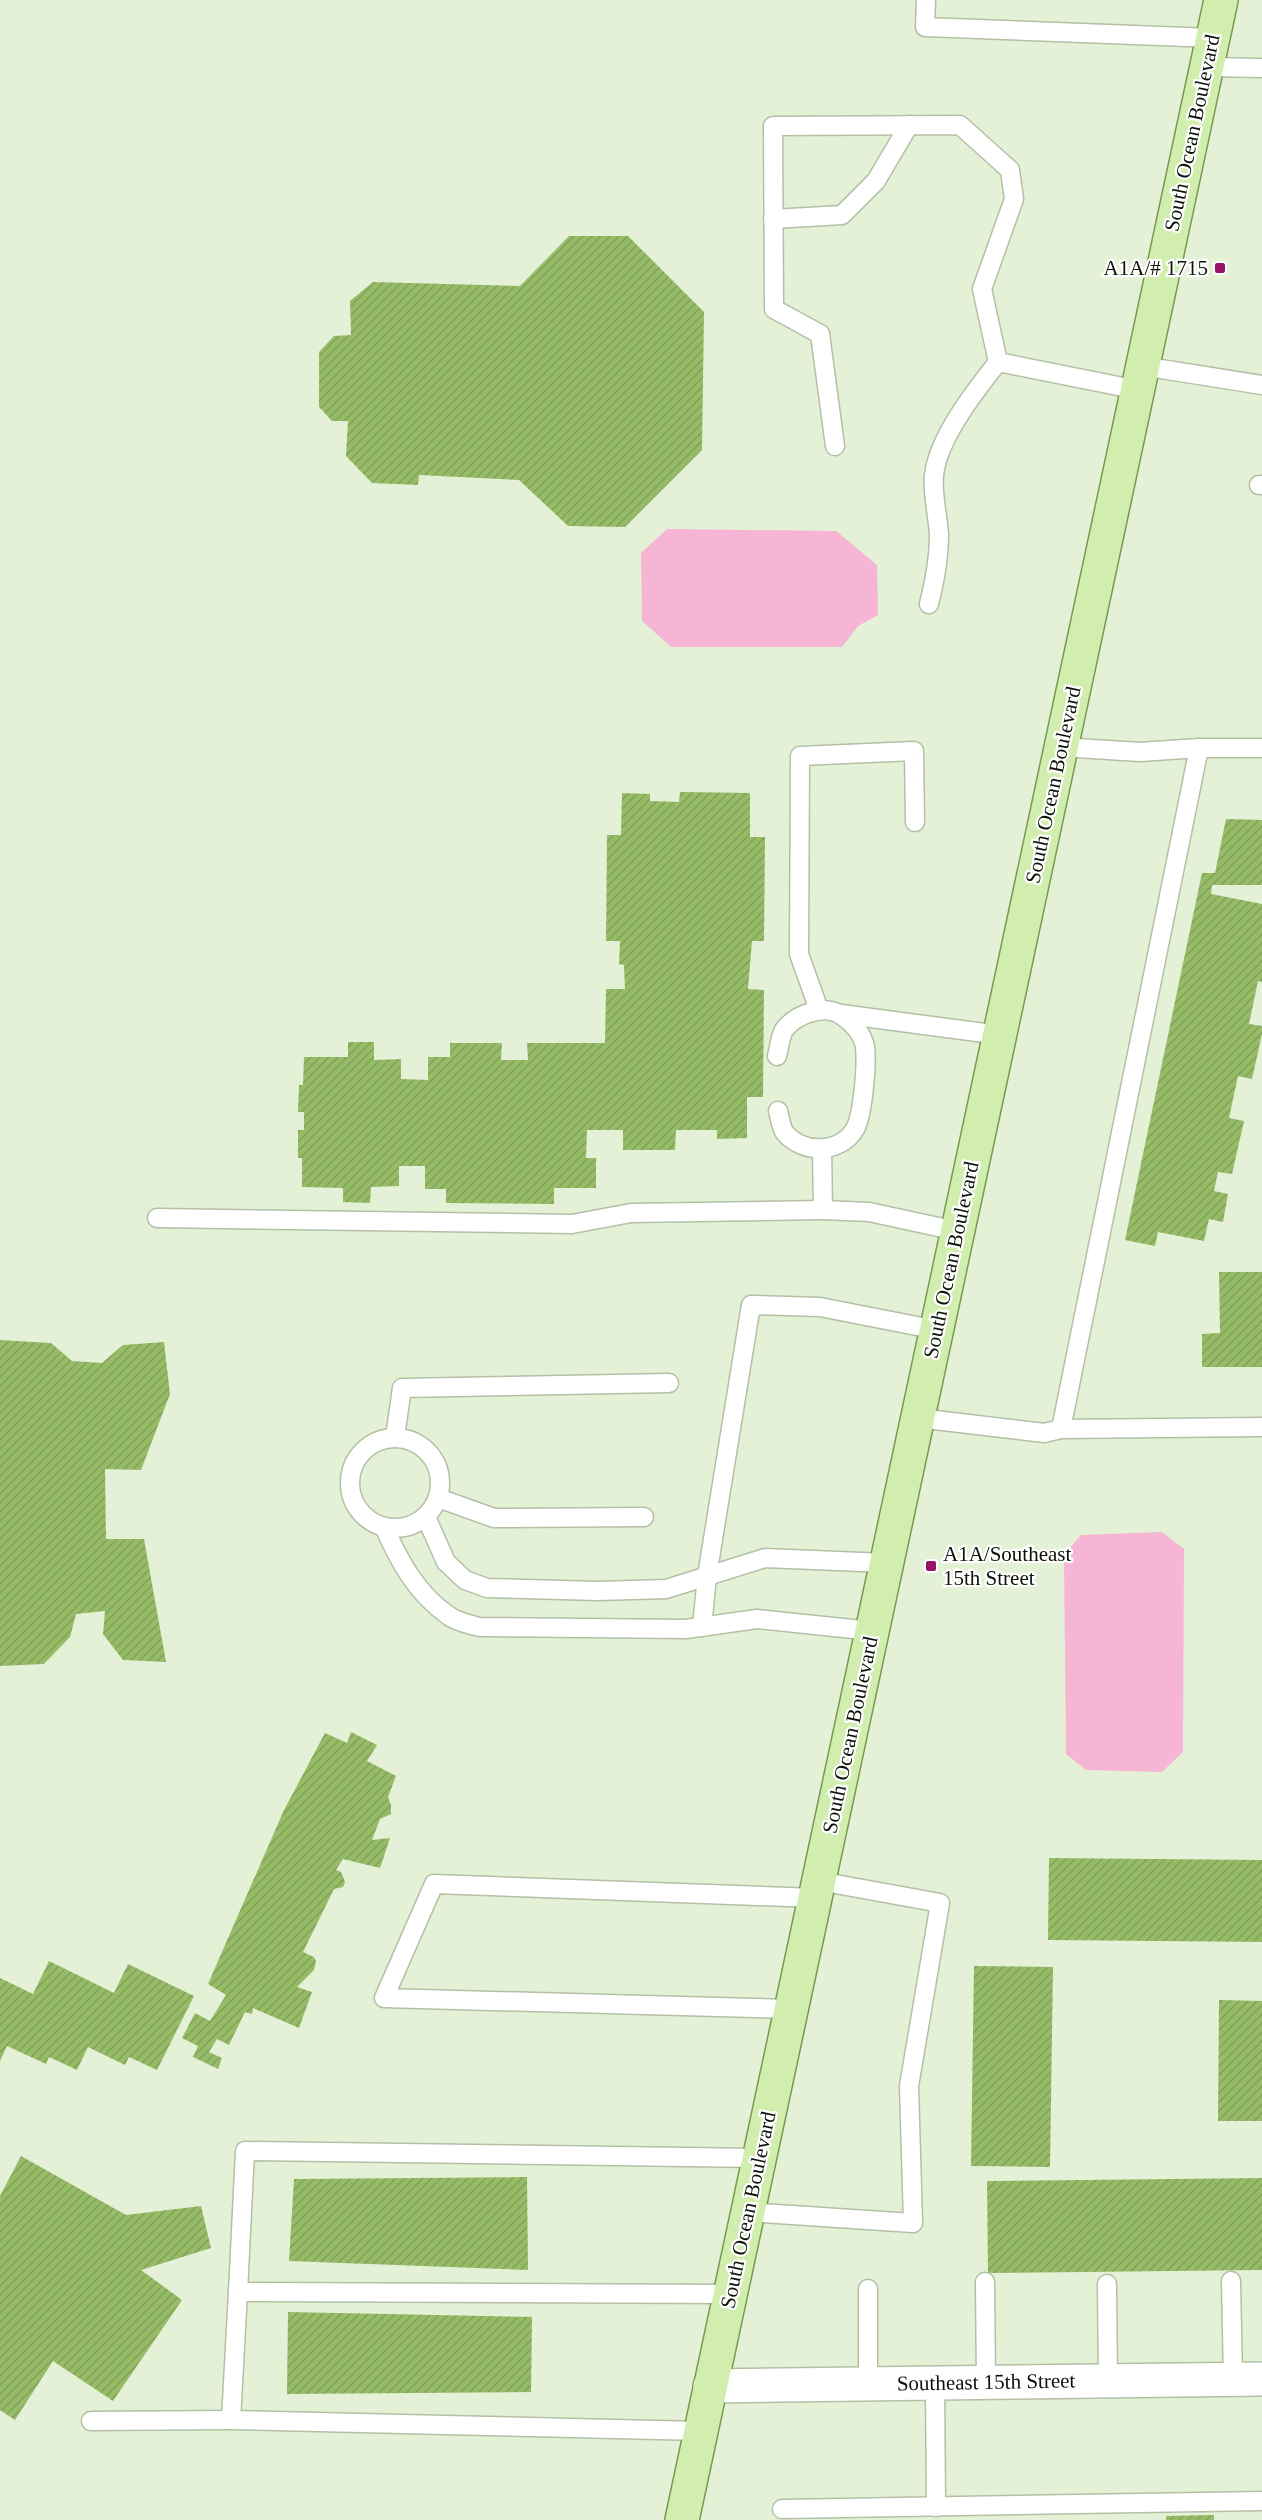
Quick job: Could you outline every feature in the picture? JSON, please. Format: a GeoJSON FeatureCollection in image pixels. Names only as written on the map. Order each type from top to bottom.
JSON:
{"type":"FeatureCollection","features":[{"type":"Feature","properties":{"kind":"main road","name":"South Ocean Boulevard"},"geometry":{"type":"LineString","coordinates":[[682,2520],[1221,0]]}},
{"type":"Feature","properties":{"kind":"street","name":"Southeast 15th Street"},"geometry":{"type":"LineString","coordinates":[[710,2386],[1247,2379]]}},
{"type":"Feature","properties":{"kind":"lane"},"geometry":{"type":"LineString","coordinates":[[926,0],[925,27],[1210,53],[1262,68]]}},
{"type":"Feature","properties":{"kind":"lane"},"geometry":{"type":"LineString","coordinates":[[773,219],[842,215],[876,181],[909,125]]}},
{"type":"Feature","properties":{"kind":"lane"},"geometry":{"type":"LineString","coordinates":[[835,446],[820,334],[774,309],[773,126],[960,125],[1010,170],[1014,199],[982,289],[998,362]]}},
{"type":"Feature","properties":{"kind":"lane"},"geometry":{"type":"LineString","coordinates":[[998,362],[1140,378],[1262,385]]}},
{"type":"Feature","properties":{"kind":"lane"},"geometry":{"type":"LineString","coordinates":[[929,604],[938,569],[939,534],[934,474],[953,426],[971,397],[998,362]]}},
{"type":"Feature","properties":{"kind":"lane"},"geometry":{"type":"LineString","coordinates":[[1061,747],[1140,752],[1199,748],[1262,748]]}},
{"type":"Feature","properties":{"kind":"lane"},"geometry":{"type":"LineString","coordinates":[[1061,1429],[1199,748]]}},
{"type":"Feature","properties":{"kind":"lane"},"geometry":{"type":"LineString","coordinates":[[819,1010],[799,954],[800,756],[914,751],[915,822]]}},
{"type":"Feature","properties":{"kind":"lane"},"geometry":{"type":"LineString","coordinates":[[777,1056],[783,1031],[798,1017],[819,1010],[1000,1035]]}},
{"type":"Feature","properties":{"kind":"lane"},"geometry":{"type":"LineString","coordinates":[[778,1111],[783,1131],[795,1142],[810,1148],[822,1149],[842,1142],[854,1131],[861,1116],[865,1046],[856,1027],[839,1014]]}},
{"type":"Feature","properties":{"kind":"lane"},"geometry":{"type":"LineString","coordinates":[[822,1149],[823,1210]]}},
{"type":"Feature","properties":{"kind":"lane"},"geometry":{"type":"LineString","coordinates":[[157,1218],[572,1224],[631,1213],[823,1210],[869,1212],[957,1231]]}},
{"type":"Feature","properties":{"kind":"lane"},"geometry":{"type":"LineString","coordinates":[[702,1627],[707,1576],[751,1305],[820,1307],[937,1330]]}},
{"type":"Feature","properties":{"kind":"lane"},"geometry":{"type":"LineString","coordinates":[[395,1437],[402,1388],[669,1383]]}},
{"type":"Feature","properties":{"kind":"lane"},"geometry":{"type":"LineString","coordinates":[[918,1418],[1044,1433],[1061,1429],[1262,1427]]}},
{"type":"Feature","properties":{"kind":"lane"},"geometry":{"type":"LineString","coordinates":[[395,1437],[416,1442],[432,1457],[441,1477],[438,1498],[426,1517],[407,1527],[384,1527],[366,1517],[353,1499],[350,1477],[357,1457],[373,1443],[395,1437]]}},
{"type":"Feature","properties":{"kind":"lane"},"geometry":{"type":"LineString","coordinates":[[438,1498],[494,1518],[644,1517]]}},
{"type":"Feature","properties":{"kind":"lane"},"geometry":{"type":"LineString","coordinates":[[426,1517],[446,1562],[465,1580],[487,1588],[598,1591],[666,1589],[765,1558],[886,1563]]}},
{"type":"Feature","properties":{"kind":"lane"},"geometry":{"type":"LineString","coordinates":[[384,1527],[398,1558],[418,1589],[450,1617],[479,1627],[686,1629],[757,1619],[872,1631]]}},
{"type":"Feature","properties":{"kind":"lane"},"geometry":{"type":"LineString","coordinates":[[748,2212],[913,2223],[909,2086],[940,1903],[817,1889],[434,1884],[384,1998],[792,2009]]}},
{"type":"Feature","properties":{"kind":"lane"},"geometry":{"type":"LineString","coordinates":[[231,2420],[245,2151],[759,2158]]}},
{"type":"Feature","properties":{"kind":"lane"},"geometry":{"type":"LineString","coordinates":[[1230,2281],[1247,2379]]}},
{"type":"Feature","properties":{"kind":"lane"},"geometry":{"type":"LineString","coordinates":[[985,2282],[986,2382]]}},
{"type":"Feature","properties":{"kind":"lane"},"geometry":{"type":"LineString","coordinates":[[1107,2284],[1108,2381]]}},
{"type":"Feature","properties":{"kind":"lane"},"geometry":{"type":"LineString","coordinates":[[868,2289],[868,2384]]}},
{"type":"Feature","properties":{"kind":"lane"},"geometry":{"type":"LineString","coordinates":[[238,2292],[730,2294]]}},
{"type":"Feature","properties":{"kind":"lane"},"geometry":{"type":"LineString","coordinates":[[935,2383],[936,2506]]}},
{"type":"Feature","properties":{"kind":"lane"},"geometry":{"type":"LineString","coordinates":[[91,2421],[231,2420],[701,2431]]}},
{"type":"Feature","properties":{"kind":"lane"},"geometry":{"type":"LineString","coordinates":[[782,2509],[1262,2501]]}},
{"type":"Feature","properties":{"kind":"shaded area"},"geometry":{"type":"Polygon","coordinates":[[[667,529],[836,531],[877,565],[878,615],[858,626],[842,647],[671,647],[642,621],[641,553],[667,529]]]}},
{"type":"Feature","properties":{"kind":"shaded area"},"geometry":{"type":"Polygon","coordinates":[[[1162,1532],[1184,1549],[1183,1752],[1162,1772],[1086,1770],[1066,1754],[1064,1555],[1081,1535],[1162,1532]]]}},
{"type":"Feature","properties":{"kind":"building"},"geometry":{"type":"Polygon","coordinates":[[[569,236],[628,236],[704,312],[702,450],[625,527],[568,526],[519,480],[419,475],[418,485],[372,483],[346,456],[348,421],[332,421],[319,407],[319,352],[334,336],[351,335],[350,301],[373,282],[520,286],[569,236]]]}},
{"type":"Feature","properties":{"kind":"building"},"geometry":{"type":"Polygon","coordinates":[[[680,792],[750,793],[750,837],[765,837],[764,941],[752,941],[748,989],[764,990],[763,1097],[747,1097],[747,1138],[717,1139],[717,1130],[676,1130],[675,1150],[623,1150],[623,1130],[587,1130],[586,1158],[596,1158],[596,1188],[554,1188],[554,1204],[446,1203],[446,1189],[425,1189],[425,1166],[399,1166],[399,1186],[371,1187],[370,1203],[343,1202],[343,1188],[302,1187],[302,1158],[298,1158],[298,1130],[304,1130],[304,1112],[298,1112],[299,1085],[303,1085],[304,1057],[348,1057],[348,1042],[374,1042],[374,1060],[401,1059],[401,1079],[428,1080],[428,1057],[450,1057],[450,1043],[502,1043],[501,1060],[528,1060],[527,1043],[605,1043],[606,989],[625,989],[624,965],[619,964],[620,941],[606,941],[607,835],[621,835],[622,793],[650,794],[650,801],[679,802],[680,792]]]}},
{"type":"Feature","properties":{"kind":"building"},"geometry":{"type":"Polygon","coordinates":[[[1226,819],[1262,820],[1262,885],[1212,885],[1211,894],[1262,904],[1262,982],[1258,981],[1249,1024],[1262,1026],[1262,1034],[1252,1079],[1238,1076],[1229,1118],[1244,1121],[1232,1174],[1218,1172],[1214,1191],[1228,1194],[1223,1222],[1209,1219],[1204,1241],[1158,1232],[1155,1246],[1125,1240],[1202,873],[1215,873],[1226,819]]]}},
{"type":"Feature","properties":{"kind":"building"},"geometry":{"type":"Polygon","coordinates":[[[1219,1272],[1262,1272],[1262,1367],[1202,1367],[1202,1334],[1220,1333],[1219,1272]]]}},
{"type":"Feature","properties":{"kind":"building"},"geometry":{"type":"Polygon","coordinates":[[[0,1340],[51,1343],[72,1361],[102,1363],[123,1345],[164,1342],[170,1394],[141,1470],[105,1469],[106,1539],[144,1539],[166,1662],[123,1660],[103,1634],[105,1611],[76,1614],[70,1637],[44,1664],[0,1666],[0,1340]]]}},
{"type":"Feature","properties":{"kind":"building"},"geometry":{"type":"Polygon","coordinates":[[[351,1732],[377,1745],[367,1761],[396,1776],[388,1797],[391,1814],[380,1819],[372,1840],[390,1838],[380,1868],[343,1859],[336,1870],[341,1872],[345,1882],[343,1887],[334,1889],[303,1952],[314,1957],[316,1961],[314,1970],[297,1987],[312,1992],[299,2028],[253,2008],[252,2014],[245,2012],[229,2045],[217,2039],[209,2052],[222,2058],[218,2069],[193,2057],[198,2046],[182,2038],[195,2013],[210,2021],[226,1995],[208,1984],[284,1810],[325,1733],[347,1743],[351,1732]]]}},
{"type":"Feature","properties":{"kind":"building"},"geometry":{"type":"Polygon","coordinates":[[[1049,1858],[1262,1860],[1262,1942],[1048,1940],[1049,1858]]]}},
{"type":"Feature","properties":{"kind":"building"},"geometry":{"type":"Polygon","coordinates":[[[49,1961],[114,1993],[128,1964],[194,1996],[157,2070],[129,2057],[125,2065],[88,2047],[77,2070],[49,2057],[46,2064],[7,2046],[0,2061],[0,1978],[33,1994],[49,1961]]]}},
{"type":"Feature","properties":{"kind":"building"},"geometry":{"type":"Polygon","coordinates":[[[974,1966],[1053,1967],[1050,2167],[971,2166],[974,1966]]]}},
{"type":"Feature","properties":{"kind":"building"},"geometry":{"type":"Polygon","coordinates":[[[1219,2000],[1262,2001],[1262,2121],[1218,2121],[1219,2000]]]}},
{"type":"Feature","properties":{"kind":"building"},"geometry":{"type":"Polygon","coordinates":[[[21,2156],[126,2215],[201,2206],[211,2248],[141,2270],[182,2300],[113,2401],[53,2361],[15,2420],[0,2410],[0,2196],[21,2156]]]}},
{"type":"Feature","properties":{"kind":"building"},"geometry":{"type":"Polygon","coordinates":[[[527,2177],[528,2270],[289,2261],[294,2179],[527,2177]]]}},
{"type":"Feature","properties":{"kind":"building"},"geometry":{"type":"Polygon","coordinates":[[[1262,2178],[1262,2270],[988,2273],[987,2181],[1262,2178]]]}},
{"type":"Feature","properties":{"kind":"building"},"geometry":{"type":"Polygon","coordinates":[[[288,2312],[532,2317],[531,2392],[287,2394],[288,2312]]]}},
{"type":"Feature","properties":{"kind":"building"},"geometry":{"type":"Polygon","coordinates":[[[1214,2515],[1214,2520],[1166,2520],[1166,2516],[1214,2515]]]}},
{"type":"Feature","properties":{"kind":"place","name":"A1A/# 1715"},"geometry":{"type":"Point","coordinates":[1220,268]}},
{"type":"Feature","properties":{"kind":"place","name":"A1A/Southeast 15th Street"},"geometry":{"type":"Point","coordinates":[931,1566]}}]}
